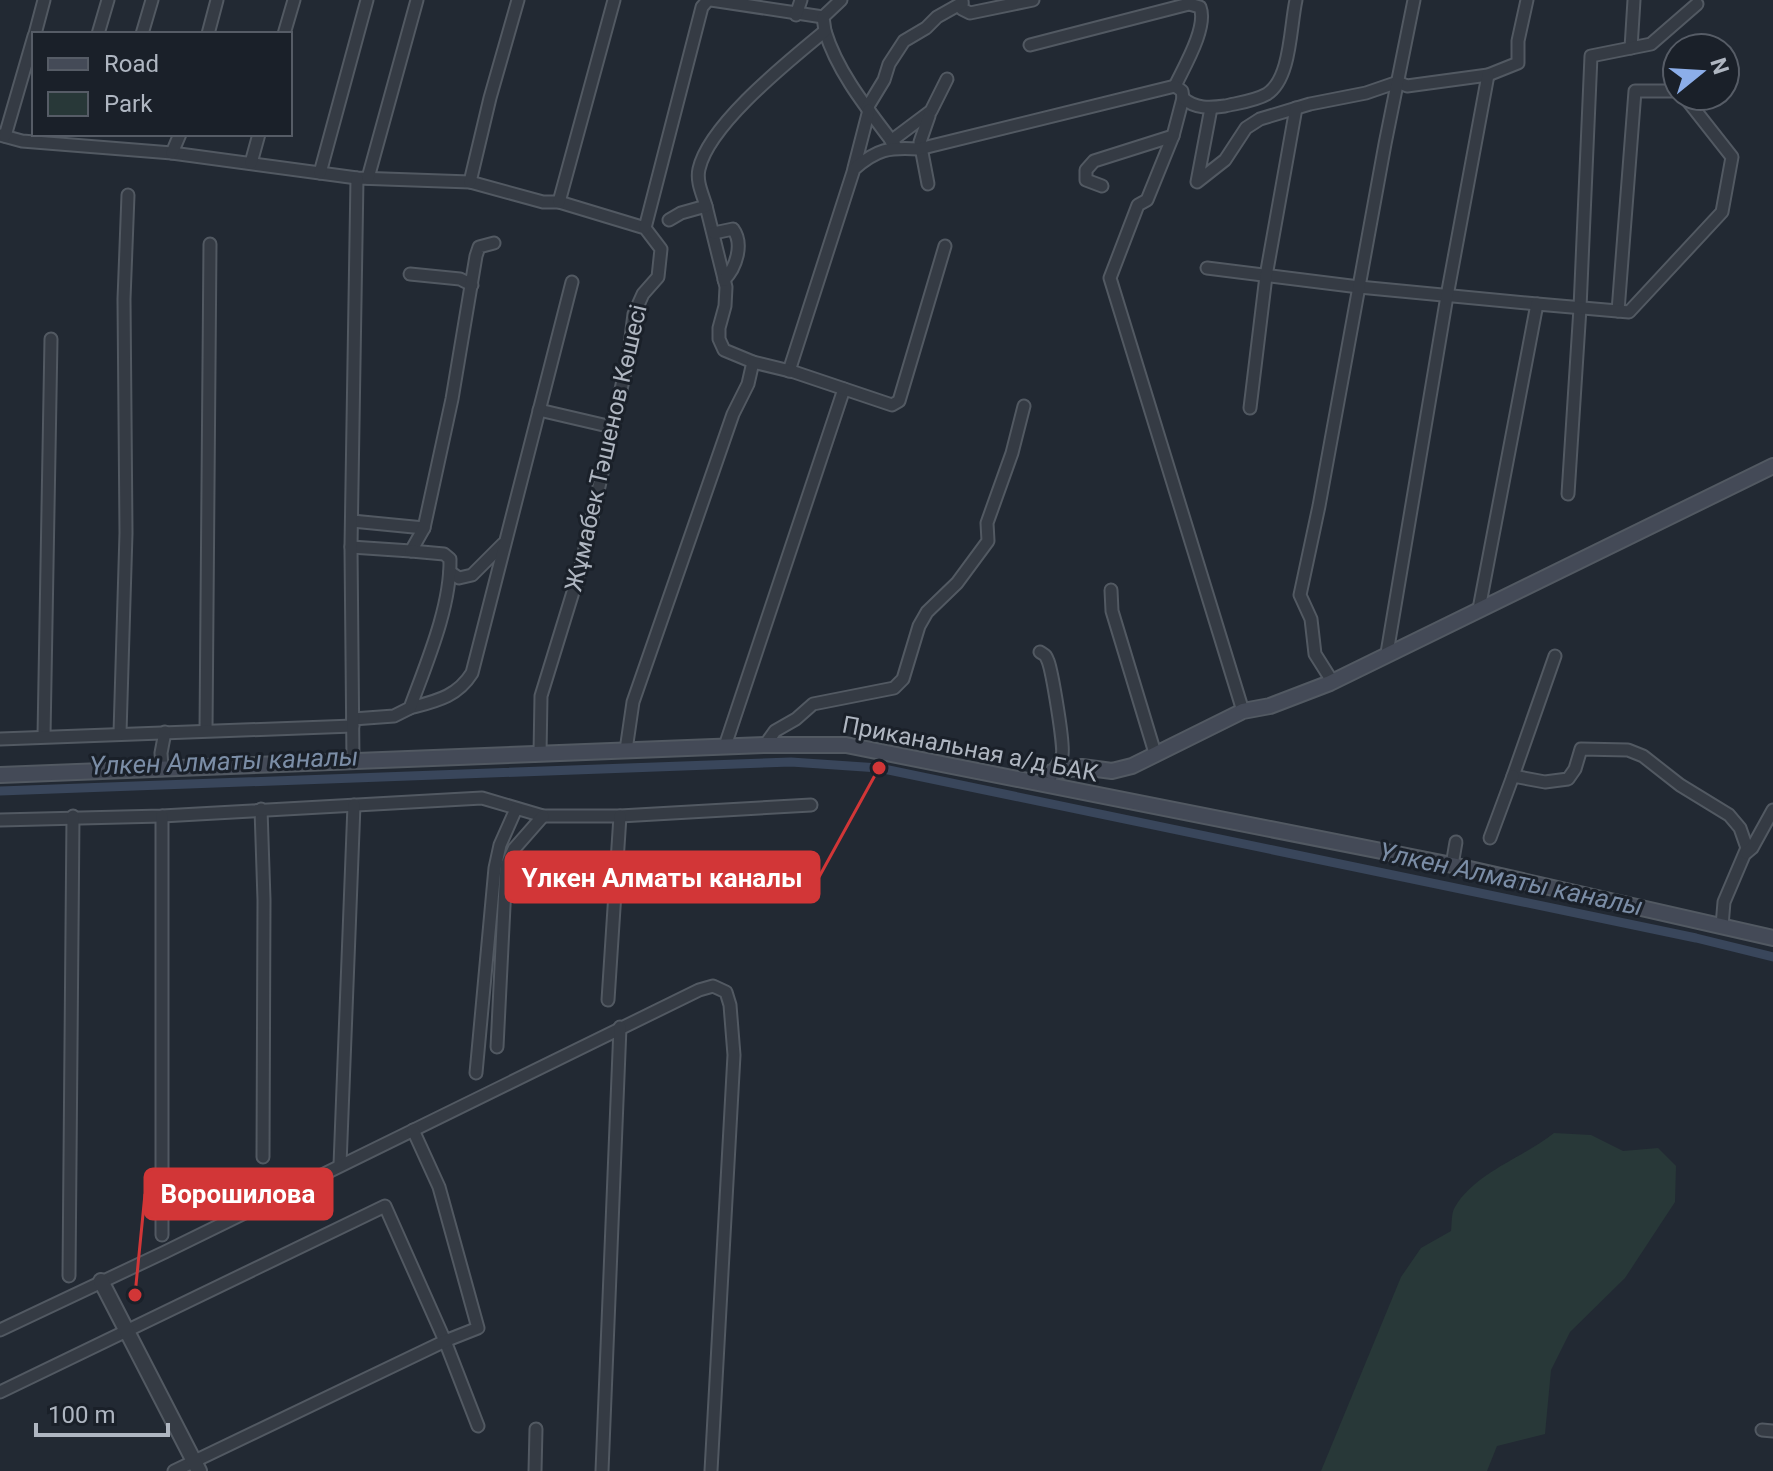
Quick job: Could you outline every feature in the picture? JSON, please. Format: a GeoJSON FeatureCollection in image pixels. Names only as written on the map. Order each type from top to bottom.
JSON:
{"type":"FeatureCollection","features":[{"type":"Feature","properties":{"kind":"main road"},"geometry":{"type":"LineString","coordinates":[[1050,779],[1082,767],[1112,771],[1132,766],[1243,711],[1270,706],[1332,681],[1773,466]]}},
{"type":"Feature","properties":{"kind":"main road","name":"Приканальная а/д БАК"},"geometry":{"type":"LineString","coordinates":[[0,775],[725,746],[846,745],[1050,779],[1773,938]]}},
{"type":"Feature","properties":{"kind":"street"},"geometry":{"type":"LineString","coordinates":[[35,32],[44,0]]}},
{"type":"Feature","properties":{"kind":"street"},"geometry":{"type":"LineString","coordinates":[[99,32],[108,0]]}},
{"type":"Feature","properties":{"kind":"street"},"geometry":{"type":"LineString","coordinates":[[143,32],[152,0]]}},
{"type":"Feature","properties":{"kind":"street"},"geometry":{"type":"LineString","coordinates":[[209,32],[217,0]]}},
{"type":"Feature","properties":{"kind":"street"},"geometry":{"type":"LineString","coordinates":[[285,32],[294,0]]}},
{"type":"Feature","properties":{"kind":"street"},"geometry":{"type":"LineString","coordinates":[[320,173],[367,0]]}},
{"type":"Feature","properties":{"kind":"street"},"geometry":{"type":"LineString","coordinates":[[353,761],[351,547],[363,178],[417,0]]}},
{"type":"Feature","properties":{"kind":"street"},"geometry":{"type":"LineString","coordinates":[[470,182],[518,0]]}},
{"type":"Feature","properties":{"kind":"street"},"geometry":{"type":"LineString","coordinates":[[559,202],[614,0]]}},
{"type":"Feature","properties":{"kind":"street"},"geometry":{"type":"LineString","coordinates":[[32,41],[2,136],[22,141],[69,139],[112,148],[363,178],[470,182],[543,202],[559,202],[645,228],[702,7],[710,0],[823,17],[841,0]]}},
{"type":"Feature","properties":{"kind":"street"},"geometry":{"type":"LineString","coordinates":[[796,15],[801,0]]}},
{"type":"Feature","properties":{"kind":"street"},"geometry":{"type":"LineString","coordinates":[[962,2],[962,9],[970,13],[1033,0]]}},
{"type":"Feature","properties":{"kind":"street"},"geometry":{"type":"LineString","coordinates":[[1183,98],[1194,106],[1211,108],[1268,93],[1282,79],[1296,0]]}},
{"type":"Feature","properties":{"kind":"street"},"geometry":{"type":"LineString","coordinates":[[1332,681],[1315,654],[1311,619],[1300,595],[1414,0]]}},
{"type":"Feature","properties":{"kind":"street"},"geometry":{"type":"LineString","coordinates":[[1211,108],[1197,182],[1225,160],[1246,128],[1260,119],[1398,82],[1407,86],[1488,75],[1518,63],[1518,41],[1527,0]]}},
{"type":"Feature","properties":{"kind":"street"},"geometry":{"type":"LineString","coordinates":[[1631,48],[1634,0]]}},
{"type":"Feature","properties":{"kind":"street"},"geometry":{"type":"LineString","coordinates":[[789,371],[854,169],[868,109],[889,64],[904,41],[962,2]]}},
{"type":"Feature","properties":{"kind":"street"},"geometry":{"type":"LineString","coordinates":[[1030,45],[1193,2],[1200,7],[1203,15],[1175,86]]}},
{"type":"Feature","properties":{"kind":"street"},"geometry":{"type":"LineString","coordinates":[[1568,494],[1591,56],[1651,44],[1697,4]]}},
{"type":"Feature","properties":{"kind":"street"},"geometry":{"type":"LineString","coordinates":[[823,17],[825,31],[842,69],[894,144],[921,148],[1175,86],[1182,91],[1173,136],[1147,200],[1138,205],[1110,278],[1243,711]]}},
{"type":"Feature","properties":{"kind":"street"},"geometry":{"type":"LineString","coordinates":[[825,31],[755,90],[728,119],[698,170],[724,280],[725,306],[719,328],[719,339],[724,350],[892,405],[899,401],[945,246]]}},
{"type":"Feature","properties":{"kind":"street"},"geometry":{"type":"LineString","coordinates":[[1387,653],[1488,75]]}},
{"type":"Feature","properties":{"kind":"street"},"geometry":{"type":"LineString","coordinates":[[928,184],[921,148],[922,133],[947,79]]}},
{"type":"Feature","properties":{"kind":"street"},"geometry":{"type":"LineString","coordinates":[[1618,311],[1635,91],[1661,91]]}},
{"type":"Feature","properties":{"kind":"street"},"geometry":{"type":"LineString","coordinates":[[1250,408],[1266,276],[1296,108]]}},
{"type":"Feature","properties":{"kind":"street"},"geometry":{"type":"LineString","coordinates":[[854,169],[867,158],[891,147],[931,111]]}},
{"type":"Feature","properties":{"kind":"street"},"geometry":{"type":"LineString","coordinates":[[1207,268],[1359,287],[1629,312],[1722,212],[1732,157],[1697,112]]}},
{"type":"Feature","properties":{"kind":"street"},"geometry":{"type":"LineString","coordinates":[[112,148],[115,136]]}},
{"type":"Feature","properties":{"kind":"street"},"geometry":{"type":"LineString","coordinates":[[172,153],[179,136]]}},
{"type":"Feature","properties":{"kind":"street"},"geometry":{"type":"LineString","coordinates":[[251,163],[258,136]]}},
{"type":"Feature","properties":{"kind":"street"},"geometry":{"type":"LineString","coordinates":[[1102,186],[1086,180],[1086,170],[1094,161],[1173,136]]}},
{"type":"Feature","properties":{"kind":"street"},"geometry":{"type":"LineString","coordinates":[[120,733],[126,533],[124,299],[128,195]]}},
{"type":"Feature","properties":{"kind":"street"},"geometry":{"type":"LineString","coordinates":[[669,220],[706,206]]}},
{"type":"Feature","properties":{"kind":"street","name":"Жұмабек Тәшенов Көшесі"},"geometry":{"type":"LineString","coordinates":[[540,754],[541,696],[581,566],[629,354],[634,314],[643,294],[658,277],[661,249],[645,228]]}},
{"type":"Feature","properties":{"kind":"street"},"geometry":{"type":"LineString","coordinates":[[714,233],[733,229],[738,241],[734,265],[724,280]]}},
{"type":"Feature","properties":{"kind":"street"},"geometry":{"type":"LineString","coordinates":[[411,551],[424,528],[452,399],[479,247],[494,243]]}},
{"type":"Feature","properties":{"kind":"street"},"geometry":{"type":"LineString","coordinates":[[206,730],[210,244]]}},
{"type":"Feature","properties":{"kind":"street"},"geometry":{"type":"LineString","coordinates":[[410,274],[460,279],[472,285]]}},
{"type":"Feature","properties":{"kind":"street"},"geometry":{"type":"LineString","coordinates":[[0,739],[353,722],[394,716],[448,697],[463,687],[472,673],[572,282]]}},
{"type":"Feature","properties":{"kind":"street"},"geometry":{"type":"LineString","coordinates":[[1479,609],[1537,304]]}},
{"type":"Feature","properties":{"kind":"street"},"geometry":{"type":"LineString","coordinates":[[44,736],[51,339]]}},
{"type":"Feature","properties":{"kind":"street"},"geometry":{"type":"LineString","coordinates":[[626,750],[633,702],[733,414],[748,384],[753,362]]}},
{"type":"Feature","properties":{"kind":"street"},"geometry":{"type":"LineString","coordinates":[[725,746],[844,389]]}},
{"type":"Feature","properties":{"kind":"street"},"geometry":{"type":"LineString","coordinates":[[765,745],[775,731],[813,704],[894,688],[903,679],[919,626],[927,612],[957,583],[988,541],[987,523],[1012,453],[1024,406]]}},
{"type":"Feature","properties":{"kind":"street"},"geometry":{"type":"LineString","coordinates":[[539,410],[612,427]]}},
{"type":"Feature","properties":{"kind":"street"},"geometry":{"type":"LineString","coordinates":[[352,521],[424,528]]}},
{"type":"Feature","properties":{"kind":"street"},"geometry":{"type":"LineString","coordinates":[[450,572],[459,578],[472,575],[503,543]]}},
{"type":"Feature","properties":{"kind":"street"},"geometry":{"type":"LineString","coordinates":[[351,547],[444,554],[450,559],[439,624],[410,708]]}},
{"type":"Feature","properties":{"kind":"street"},"geometry":{"type":"LineString","coordinates":[[1111,590],[1112,611],[1155,753]]}},
{"type":"Feature","properties":{"kind":"street"},"geometry":{"type":"LineString","coordinates":[[1040,652],[1047,656],[1054,680],[1055,706],[1063,744],[1063,754],[1050,779]]}},
{"type":"Feature","properties":{"kind":"street"},"geometry":{"type":"LineString","coordinates":[[1490,838],[1555,656]]}},
{"type":"Feature","properties":{"kind":"street"},"geometry":{"type":"LineString","coordinates":[[162,768],[165,732]]}},
{"type":"Feature","properties":{"kind":"street"},"geometry":{"type":"LineString","coordinates":[[1513,776],[1545,782],[1568,779],[1575,769],[1581,749],[1628,750],[1653,763],[1680,785],[1729,815],[1740,828],[1747,848],[1724,902],[1722,926]]}},
{"type":"Feature","properties":{"kind":"street"},"geometry":{"type":"LineString","coordinates":[[0,820],[162,816],[482,798],[543,816],[620,816],[811,805]]}},
{"type":"Feature","properties":{"kind":"street"},"geometry":{"type":"LineString","coordinates":[[340,1165],[354,805]]}},
{"type":"Feature","properties":{"kind":"street"},"geometry":{"type":"LineString","coordinates":[[261,809],[264,900],[263,1157]]}},
{"type":"Feature","properties":{"kind":"street"},"geometry":{"type":"LineString","coordinates":[[476,1073],[495,868],[500,845],[516,809]]}},
{"type":"Feature","properties":{"kind":"street"},"geometry":{"type":"LineString","coordinates":[[1746,854],[1773,810]]}},
{"type":"Feature","properties":{"kind":"street"},"geometry":{"type":"LineString","coordinates":[[69,1276],[73,816]]}},
{"type":"Feature","properties":{"kind":"street"},"geometry":{"type":"LineString","coordinates":[[162,816],[162,1235]]}},
{"type":"Feature","properties":{"kind":"street"},"geometry":{"type":"LineString","coordinates":[[497,1047],[506,866],[514,849],[543,816]]}},
{"type":"Feature","properties":{"kind":"street"},"geometry":{"type":"LineString","coordinates":[[608,1000],[620,816]]}},
{"type":"Feature","properties":{"kind":"street"},"geometry":{"type":"LineString","coordinates":[[1452,865],[1456,842]]}},
{"type":"Feature","properties":{"kind":"street"},"geometry":{"type":"LineString","coordinates":[[0,1330],[620,1027],[713,986],[726,992],[730,1005],[734,1055],[711,1471]]}},
{"type":"Feature","properties":{"kind":"street"},"geometry":{"type":"LineString","coordinates":[[602,1471],[620,1027]]}},
{"type":"Feature","properties":{"kind":"street"},"geometry":{"type":"LineString","coordinates":[[174,1471],[196,1466],[445,1341],[478,1328],[439,1187],[413,1130]]}},
{"type":"Feature","properties":{"kind":"street"},"geometry":{"type":"LineString","coordinates":[[0,1392],[385,1206],[445,1341],[478,1426]]}},
{"type":"Feature","properties":{"kind":"street"},"geometry":{"type":"LineString","coordinates":[[101,1281],[196,1466]]}},
{"type":"Feature","properties":{"kind":"street"},"geometry":{"type":"LineString","coordinates":[[535,1471],[536,1429]]}},
{"type":"Feature","properties":{"kind":"green space"},"geometry":{"type":"Polygon","coordinates":[[[1554,1133],[1591,1135],[1623,1151],[1658,1148],[1676,1166],[1675,1202],[1625,1278],[1570,1332],[1551,1370],[1545,1434],[1497,1446],[1487,1471],[1321,1471],[1401,1277],[1421,1248],[1451,1231],[1454,1209],[1475,1184],[1554,1133]]]}},
{"type":"Feature","properties":{"kind":"waterway","name":"Үлкен Алматы каналы"},"geometry":{"type":"LineString","coordinates":[[0,791],[791,762],[879,768],[1696,938],[1773,957]]}},
{"type":"Feature","properties":{"kind":"place","name":"Үлкен Алматы каналы"},"geometry":{"type":"Point","coordinates":[879,768]}},
{"type":"Feature","properties":{"kind":"place","name":"Ворошилова"},"geometry":{"type":"Point","coordinates":[135,1295]}}]}
